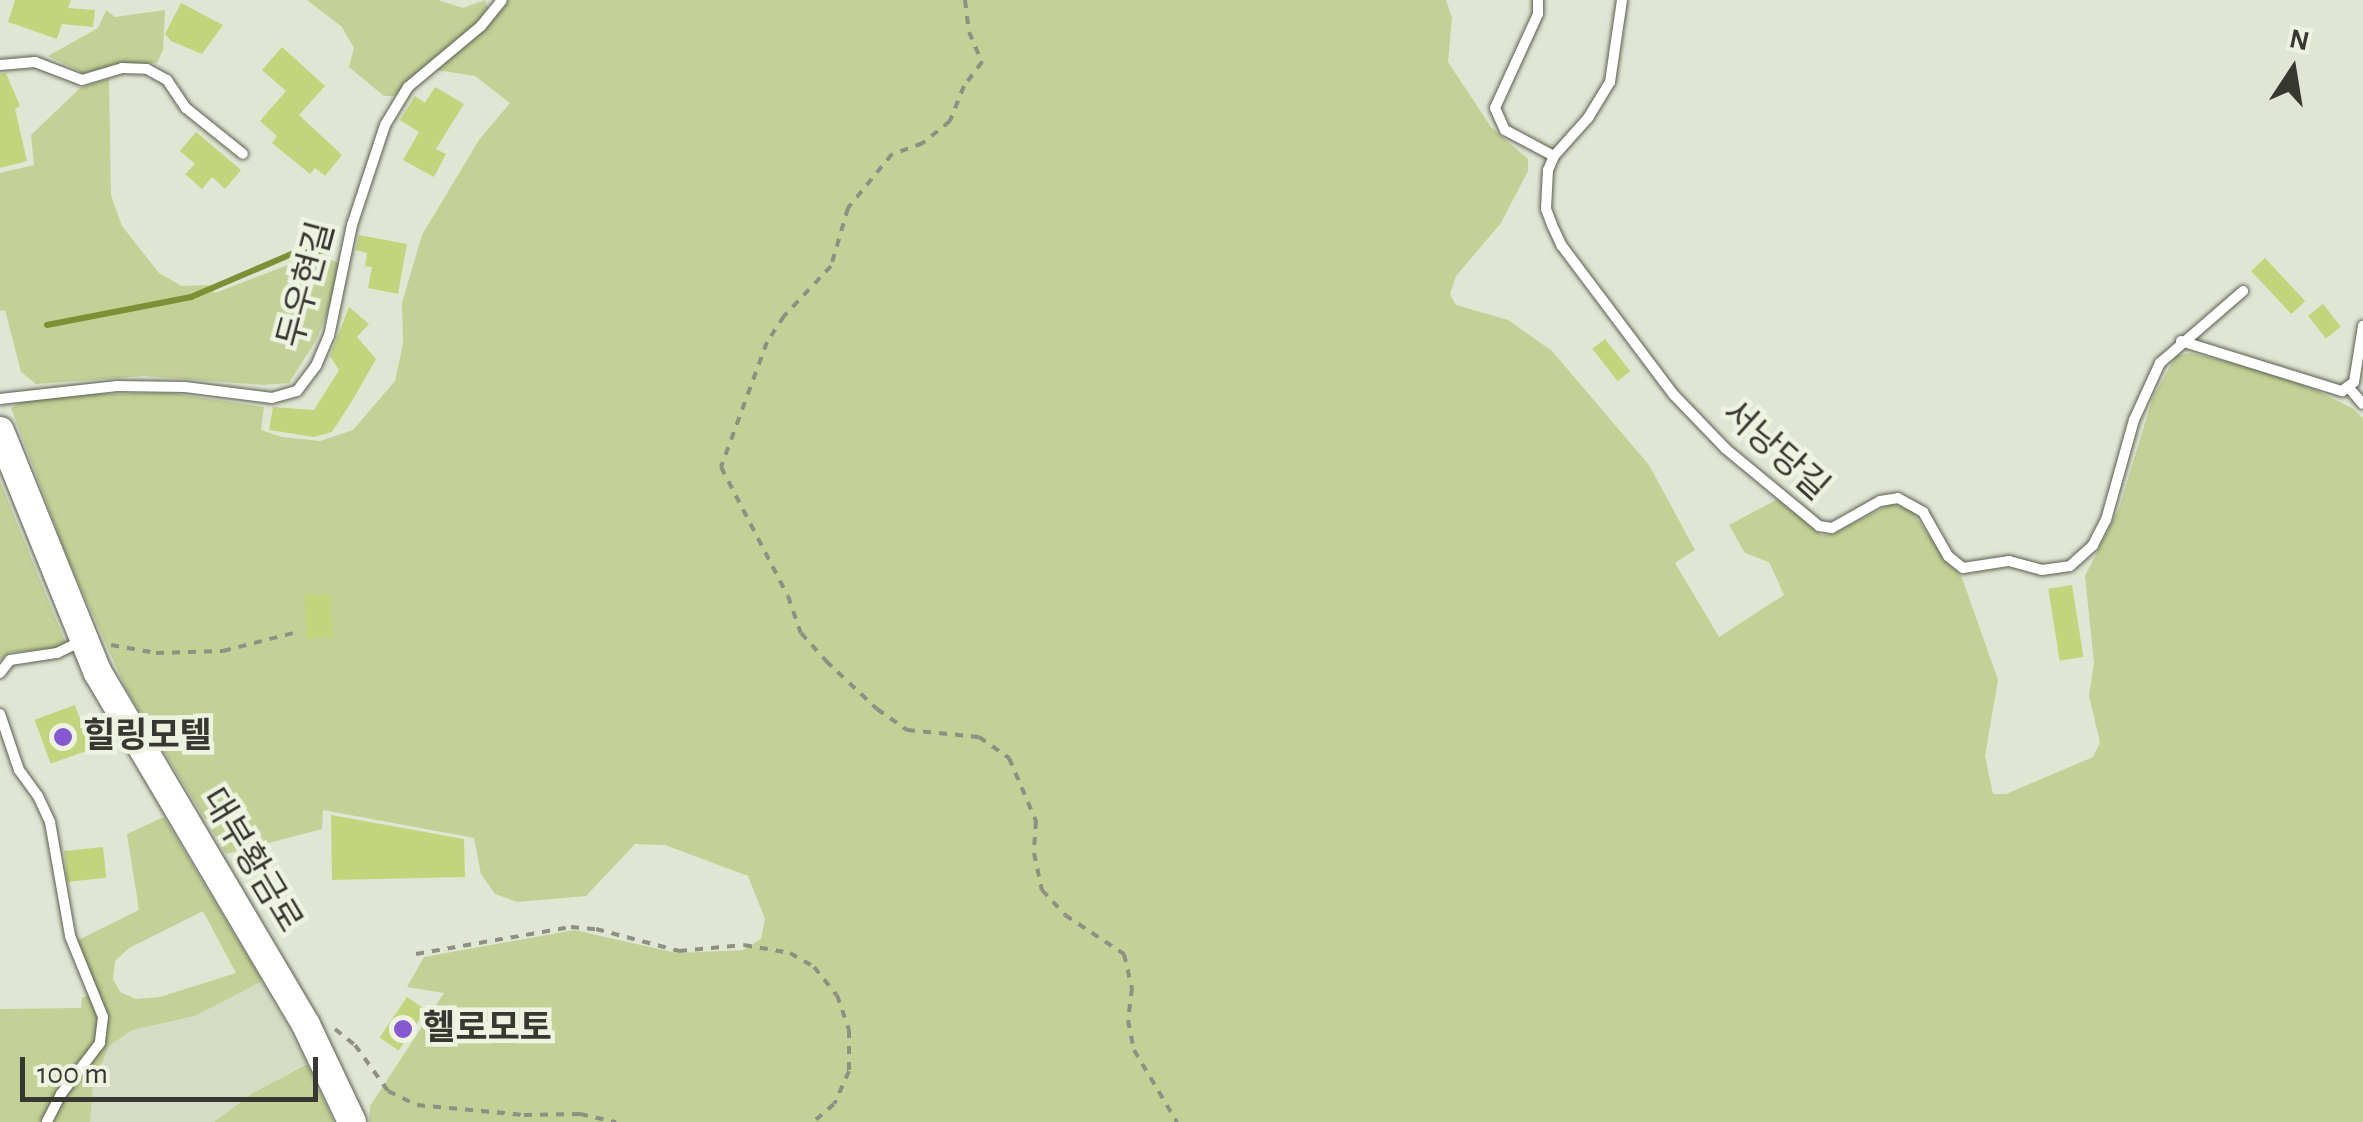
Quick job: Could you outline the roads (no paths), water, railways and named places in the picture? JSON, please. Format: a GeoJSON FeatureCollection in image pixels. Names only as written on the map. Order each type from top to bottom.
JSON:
{"type":"FeatureCollection","features":[{"type":"Feature","properties":{"kind":"main road","name":"대부황금로"},"geometry":{"type":"LineString","coordinates":[[0,431],[144,758],[306,1025],[352,1122]]}},
{"type":"Feature","properties":{"kind":"lane","name":"두우현길"},"geometry":{"type":"LineString","coordinates":[[0,399],[117,386],[185,387],[272,398],[297,390],[316,366],[329,336],[352,225],[384,125],[408,87],[481,26],[502,0]]}},
{"type":"Feature","properties":{"kind":"lane"},"geometry":{"type":"LineString","coordinates":[[1538,0],[1538,14],[1494,108],[1504,130],[1554,156],[1588,118],[1610,82],[1622,0]]}},
{"type":"Feature","properties":{"kind":"lane"},"geometry":{"type":"LineString","coordinates":[[0,64],[36,62],[82,80],[122,68],[147,69],[167,80],[186,108],[243,154]]}},
{"type":"Feature","properties":{"kind":"lane","name":"서낭당길"},"geometry":{"type":"LineString","coordinates":[[1554,156],[1545,190],[1546,208],[1562,246],[1674,395],[1726,449],[1826,529],[1898,498],[1923,512],[1948,556],[1963,568],[2009,562],[2042,570],[2070,566],[2100,533],[2145,390],[2160,363],[2243,291]]}},
{"type":"Feature","properties":{"kind":"lane"},"geometry":{"type":"LineString","coordinates":[[2349,388],[2363,326]]}},
{"type":"Feature","properties":{"kind":"lane"},"geometry":{"type":"LineString","coordinates":[[2181,341],[2282,369],[2334,390],[2349,388]]}},
{"type":"Feature","properties":{"kind":"lane"},"geometry":{"type":"LineString","coordinates":[[2349,388],[2363,404]]}},
{"type":"Feature","properties":{"kind":"lane"},"geometry":{"type":"LineString","coordinates":[[0,674],[10,660],[58,653],[90,641]]}},
{"type":"Feature","properties":{"kind":"lane"},"geometry":{"type":"LineString","coordinates":[[0,714],[18,770],[38,796],[50,822],[70,936],[103,1017],[100,1043],[60,1094],[47,1122]]}},
{"type":"Feature","properties":{"kind":"waterway"},"geometry":{"type":"LineString","coordinates":[[47,325],[191,297],[292,254],[325,250]]}},
{"type":"Feature","properties":{"kind":"place","name":"힐링모텔"},"geometry":{"type":"Point","coordinates":[63,737]}},
{"type":"Feature","properties":{"kind":"place","name":"헬로모토"},"geometry":{"type":"Point","coordinates":[403,1029]}}]}
